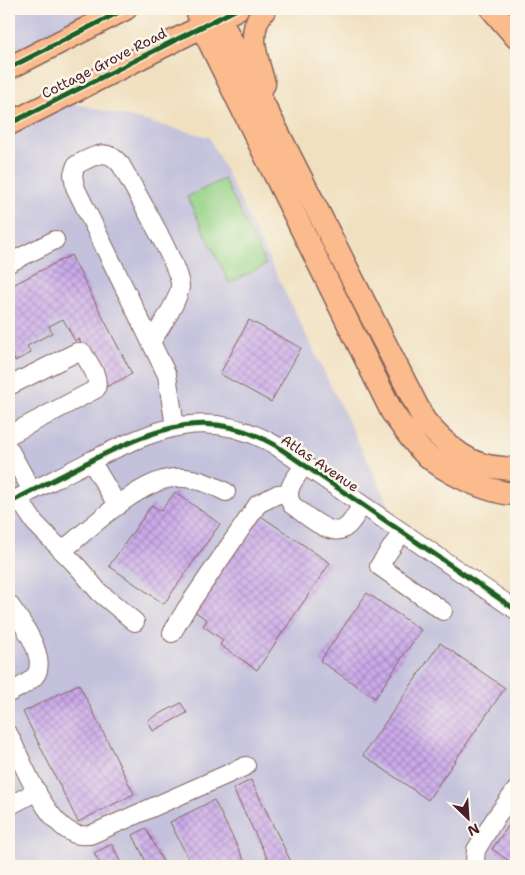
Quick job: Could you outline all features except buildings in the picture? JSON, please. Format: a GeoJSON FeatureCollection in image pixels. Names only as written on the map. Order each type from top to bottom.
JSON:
{"type":"FeatureCollection","features":[{"type":"Feature","properties":{"kind":"main road"},"geometry":{"type":"LineString","coordinates":[[9,68],[125,9]]}},
{"type":"Feature","properties":{"kind":"main road"},"geometry":{"type":"LineString","coordinates":[[265,9],[254,28],[255,53],[278,135]]}},
{"type":"Feature","properties":{"kind":"main road"},"geometry":{"type":"LineString","coordinates":[[492,9],[516,37]]}},
{"type":"Feature","properties":{"kind":"main road"},"geometry":{"type":"LineString","coordinates":[[214,14],[424,420],[444,442],[468,458],[486,466],[516,470]]}},
{"type":"Feature","properties":{"kind":"main road"},"geometry":{"type":"LineString","coordinates":[[214,14],[308,246],[392,412],[423,453],[440,466],[495,491],[516,494]]}},
{"type":"Feature","properties":{"kind":"main road","name":"Cottage Grove Road"},"geometry":{"type":"LineString","coordinates":[[9,124],[214,14]]}},
{"type":"Feature","properties":{"kind":"street"},"geometry":{"type":"LineString","coordinates":[[151,342],[180,289],[180,281],[173,263],[121,165],[115,158],[107,154],[99,154],[76,165],[73,174],[75,187],[151,342],[168,375],[176,427]]}},
{"type":"Feature","properties":{"kind":"street"},"geometry":{"type":"LineString","coordinates":[[9,263],[55,240]]}},
{"type":"Feature","properties":{"kind":"street"},"geometry":{"type":"LineString","coordinates":[[9,386],[77,352],[83,353],[96,375],[98,383],[96,389],[9,435]]}},
{"type":"Feature","properties":{"kind":"street","name":"Atlas Avenue"},"geometry":{"type":"LineString","coordinates":[[19,498],[152,432],[206,424],[228,425],[246,430],[275,445],[516,610]]}},
{"type":"Feature","properties":{"kind":"street"},"geometry":{"type":"LineString","coordinates":[[9,449],[19,498],[35,523],[99,592],[135,622]]}},
{"type":"Feature","properties":{"kind":"street"},"geometry":{"type":"LineString","coordinates":[[91,461],[118,506]]}},
{"type":"Feature","properties":{"kind":"street"},"geometry":{"type":"LineString","coordinates":[[305,465],[291,483],[288,499],[292,505],[327,530],[336,531],[347,527],[362,505]]}},
{"type":"Feature","properties":{"kind":"street"},"geometry":{"type":"LineString","coordinates":[[62,551],[118,506],[145,488],[162,480],[189,478],[226,492]]}},
{"type":"Feature","properties":{"kind":"street"},"geometry":{"type":"LineString","coordinates":[[172,633],[191,601],[258,504],[278,494],[288,493]]}},
{"type":"Feature","properties":{"kind":"street"},"geometry":{"type":"LineString","coordinates":[[402,532],[379,566],[443,610]]}},
{"type":"Feature","properties":{"kind":"street"},"geometry":{"type":"LineString","coordinates":[[9,604],[33,643],[38,658],[37,674],[26,684],[9,693]]}},
{"type":"Feature","properties":{"kind":"street"},"geometry":{"type":"LineString","coordinates":[[9,735],[47,810],[63,828],[78,835],[90,835],[246,766]]}},
{"type":"Feature","properties":{"kind":"street"},"geometry":{"type":"LineString","coordinates":[[477,866],[475,861],[476,850],[496,817],[516,790]]}},
{"type":"Feature","properties":{"kind":"street"},"geometry":{"type":"LineString","coordinates":[[9,806],[37,791]]}},
{"type":"Feature","properties":{"kind":"shaded area"},"geometry":{"type":"Polygon","coordinates":[[[9,9],[125,9],[9,68],[9,9]]]}},
{"type":"Feature","properties":{"kind":"shaded area"},"geometry":{"type":"Polygon","coordinates":[[[56,99],[209,137],[402,531],[516,610],[516,866],[9,866],[9,124],[56,99]]]}},
{"type":"Feature","properties":{"kind":"green space"},"geometry":{"type":"Polygon","coordinates":[[[224,179],[266,265],[229,283],[187,197],[224,179]]]}},
{"type":"Feature","properties":{"kind":"cycle path"},"geometry":{"type":"LineString","coordinates":[[9,68],[125,9]]}},
{"type":"Feature","properties":{"kind":"cycle path"},"geometry":{"type":"LineString","coordinates":[[9,124],[237,9]]}},
{"type":"Feature","properties":{"kind":"cycle path"},"geometry":{"type":"LineString","coordinates":[[9,503],[94,459],[140,438],[183,426],[205,424],[227,426],[251,433],[275,445],[516,610]]}}]}
